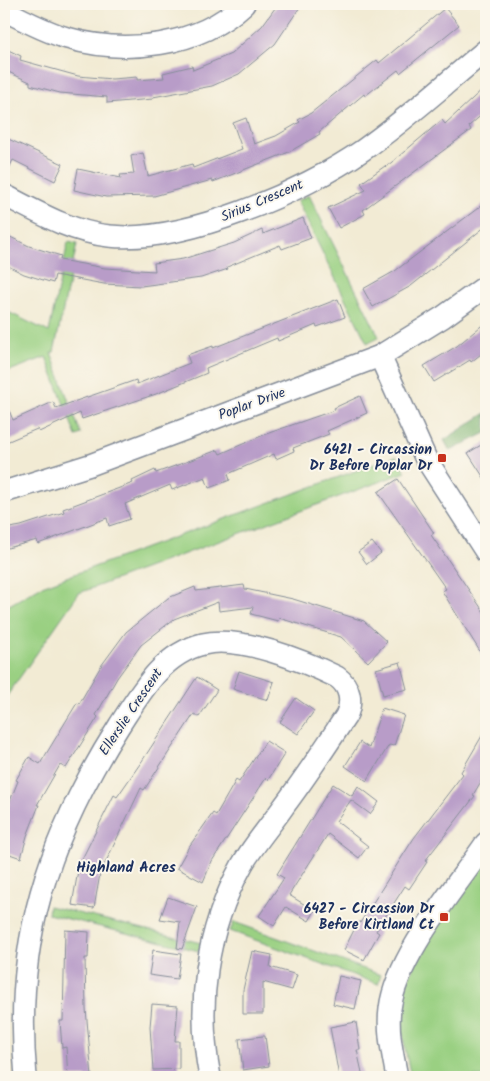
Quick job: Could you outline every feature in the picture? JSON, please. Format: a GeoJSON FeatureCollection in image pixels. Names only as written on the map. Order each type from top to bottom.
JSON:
{"type":"FeatureCollection","features":[{"type":"Feature","properties":{"kind":"street"},"geometry":{"type":"LineString","coordinates":[[4,10],[66,38],[128,48],[174,41],[216,26],[244,4]]}},
{"type":"Feature","properties":{"kind":"street","name":"Sirius Crescent"},"geometry":{"type":"LineString","coordinates":[[4,196],[60,223],[108,236],[129,237],[164,234],[220,220],[298,188],[363,150],[486,50]]}},
{"type":"Feature","properties":{"kind":"street","name":"Poplar Drive"},"geometry":{"type":"LineString","coordinates":[[4,492],[90,465],[380,356],[436,322],[486,286]]}},
{"type":"Feature","properties":{"kind":"street"},"geometry":{"type":"LineString","coordinates":[[380,356],[426,459],[486,552]]}},
{"type":"Feature","properties":{"kind":"street","name":"Ellerslie Crescent"},"geometry":{"type":"LineString","coordinates":[[26,1077],[23,1019],[29,955],[36,907],[60,834],[102,754],[157,670],[176,655],[194,646],[213,642],[229,642],[256,646],[337,677],[347,688],[350,702],[346,716],[244,862],[223,908],[210,950],[204,987],[202,1020],[210,1077]]}},
{"type":"Feature","properties":{"kind":"street"},"geometry":{"type":"LineString","coordinates":[[397,1077],[389,1023],[392,997],[400,972],[418,941],[486,843]]}},
{"type":"Feature","properties":{"kind":"green space"},"geometry":{"type":"Polygon","coordinates":[[[309,195],[379,337],[367,343],[297,201],[309,195]]]}},
{"type":"Feature","properties":{"kind":"green space"},"geometry":{"type":"Polygon","coordinates":[[[68,242],[77,244],[54,352],[51,353],[81,434],[76,436],[46,357],[4,373],[4,310],[49,332],[68,242]]]}},
{"type":"Feature","properties":{"kind":"green space"},"geometry":{"type":"Polygon","coordinates":[[[486,413],[486,433],[450,451],[444,440],[486,413]]]}},
{"type":"Feature","properties":{"kind":"green space"},"geometry":{"type":"Polygon","coordinates":[[[396,456],[406,472],[79,593],[4,700],[4,608],[42,586],[396,456]]]}},
{"type":"Feature","properties":{"kind":"green space"},"geometry":{"type":"Polygon","coordinates":[[[486,858],[486,1077],[411,1077],[402,1024],[405,988],[423,949],[435,929],[486,858]]]}},
{"type":"Feature","properties":{"kind":"green space"},"geometry":{"type":"Polygon","coordinates":[[[49,906],[201,943],[199,951],[48,914],[49,906]]]}},
{"type":"Feature","properties":{"kind":"green space"},"geometry":{"type":"Polygon","coordinates":[[[234,922],[381,975],[378,984],[230,931],[234,922]]]}},
{"type":"Feature","properties":{"kind":"building"},"geometry":{"type":"Polygon","coordinates":[[[278,4],[302,4],[275,44],[239,74],[212,86],[153,97],[153,99],[107,103],[107,97],[60,93],[30,85],[30,82],[4,70],[4,48],[21,56],[20,60],[78,76],[112,79],[137,77],[137,80],[164,78],[163,73],[192,66],[193,70],[231,54],[262,26],[278,4]]]}},
{"type":"Feature","properties":{"kind":"building"},"geometry":{"type":"Polygon","coordinates":[[[445,8],[459,25],[400,73],[398,70],[365,96],[364,94],[319,132],[320,134],[289,152],[213,182],[212,180],[154,196],[106,197],[74,190],[78,169],[121,178],[120,175],[134,174],[131,156],[143,153],[148,176],[192,164],[193,168],[242,149],[233,123],[246,118],[254,144],[276,136],[300,122],[298,120],[311,113],[377,60],[379,63],[445,8]]]}},
{"type":"Feature","properties":{"kind":"building"},"geometry":{"type":"Polygon","coordinates":[[[486,86],[486,111],[469,126],[471,130],[363,210],[365,214],[339,228],[328,208],[366,190],[361,183],[386,167],[442,120],[445,124],[486,86]]]}},
{"type":"Feature","properties":{"kind":"building"},"geometry":{"type":"Polygon","coordinates":[[[4,137],[63,164],[55,181],[13,160],[4,179],[4,137]]]}},
{"type":"Feature","properties":{"kind":"building"},"geometry":{"type":"Polygon","coordinates":[[[486,202],[486,226],[411,286],[373,307],[363,289],[395,271],[486,202]]]}},
{"type":"Feature","properties":{"kind":"building"},"geometry":{"type":"Polygon","coordinates":[[[303,218],[311,238],[282,249],[280,245],[227,267],[228,269],[201,278],[141,286],[104,284],[55,275],[53,283],[24,274],[4,264],[4,234],[29,246],[61,256],[60,260],[105,268],[155,271],[154,263],[183,259],[234,243],[262,230],[263,234],[303,218]]]}},
{"type":"Feature","properties":{"kind":"building"},"geometry":{"type":"Polygon","coordinates":[[[338,299],[345,317],[317,327],[316,325],[278,341],[277,338],[206,368],[207,373],[156,394],[82,419],[80,413],[39,432],[37,429],[4,443],[4,398],[13,420],[53,402],[56,408],[136,380],[137,384],[190,363],[187,355],[213,346],[213,348],[338,299]]]}},
{"type":"Feature","properties":{"kind":"building"},"geometry":{"type":"Polygon","coordinates":[[[486,322],[486,350],[471,362],[470,360],[434,382],[424,366],[457,346],[486,322]]]}},
{"type":"Feature","properties":{"kind":"building"},"geometry":{"type":"Polygon","coordinates":[[[360,396],[367,413],[327,431],[329,434],[293,448],[294,451],[276,459],[274,454],[228,474],[230,480],[209,488],[205,477],[172,490],[170,485],[125,504],[130,519],[109,526],[107,518],[38,544],[37,540],[4,549],[4,529],[21,526],[64,512],[63,509],[133,483],[132,481],[155,470],[156,473],[218,450],[220,454],[266,434],[335,410],[334,408],[360,396]]]}},
{"type":"Feature","properties":{"kind":"building"},"geometry":{"type":"Polygon","coordinates":[[[486,442],[486,481],[468,453],[486,442]]]}},
{"type":"Feature","properties":{"kind":"building"},"geometry":{"type":"Polygon","coordinates":[[[398,479],[434,533],[431,535],[486,615],[486,661],[442,591],[446,589],[378,492],[398,479]]]}},
{"type":"Feature","properties":{"kind":"building"},"geometry":{"type":"Polygon","coordinates":[[[372,542],[381,553],[367,564],[358,552],[372,542]]]}},
{"type":"Feature","properties":{"kind":"building"},"geometry":{"type":"Polygon","coordinates":[[[244,585],[245,589],[293,599],[364,621],[387,642],[368,662],[341,637],[279,618],[278,621],[251,614],[253,607],[219,611],[218,602],[174,619],[141,645],[117,678],[96,715],[98,717],[66,768],[60,765],[37,805],[39,805],[21,858],[4,852],[4,816],[18,781],[16,780],[29,757],[40,764],[101,666],[126,632],[168,598],[195,587],[196,591],[244,585]]]}},
{"type":"Feature","properties":{"kind":"building"},"geometry":{"type":"Polygon","coordinates":[[[400,662],[407,689],[383,695],[376,669],[400,662]]]}},
{"type":"Feature","properties":{"kind":"building"},"geometry":{"type":"Polygon","coordinates":[[[239,671],[274,682],[268,700],[233,689],[239,671]]]}},
{"type":"Feature","properties":{"kind":"building"},"geometry":{"type":"Polygon","coordinates":[[[197,677],[217,690],[199,717],[194,714],[144,790],[141,788],[100,874],[94,908],[72,905],[79,865],[114,795],[117,797],[197,677]]]}},
{"type":"Feature","properties":{"kind":"building"},"geometry":{"type":"Polygon","coordinates":[[[296,698],[314,711],[298,734],[280,722],[296,698]]]}},
{"type":"Feature","properties":{"kind":"building"},"geometry":{"type":"Polygon","coordinates":[[[382,708],[404,715],[394,746],[389,745],[367,781],[345,766],[360,742],[369,748],[382,708]]]}},
{"type":"Feature","properties":{"kind":"building"},"geometry":{"type":"Polygon","coordinates":[[[486,729],[486,773],[473,795],[475,796],[425,861],[427,862],[409,889],[405,886],[376,931],[379,933],[364,960],[344,950],[358,922],[360,923],[414,838],[463,774],[461,772],[486,729]]]}},
{"type":"Feature","properties":{"kind":"building"},"geometry":{"type":"Polygon","coordinates":[[[266,741],[285,753],[268,780],[266,778],[212,861],[203,882],[177,868],[188,848],[213,813],[216,815],[236,780],[239,782],[266,741]]]}},
{"type":"Feature","properties":{"kind":"building"},"geometry":{"type":"Polygon","coordinates":[[[333,784],[352,796],[358,786],[379,802],[370,814],[351,800],[336,821],[368,846],[359,858],[328,834],[289,895],[315,911],[309,921],[286,907],[274,926],[259,916],[284,878],[277,874],[333,784]]]}},
{"type":"Feature","properties":{"kind":"building"},"geometry":{"type":"Polygon","coordinates":[[[168,897],[197,907],[182,949],[177,948],[180,922],[160,919],[168,897]]]}},
{"type":"Feature","properties":{"kind":"building"},"geometry":{"type":"Polygon","coordinates":[[[65,930],[89,932],[88,958],[85,958],[86,1009],[92,1077],[68,1077],[66,1047],[62,1048],[60,1021],[63,1021],[65,930]]]}},
{"type":"Feature","properties":{"kind":"building"},"geometry":{"type":"Polygon","coordinates":[[[153,950],[181,954],[177,979],[149,975],[153,950]]]}},
{"type":"Feature","properties":{"kind":"building"},"geometry":{"type":"Polygon","coordinates":[[[252,951],[272,955],[270,967],[297,975],[292,990],[263,982],[263,1014],[243,1014],[243,990],[252,951]]]}},
{"type":"Feature","properties":{"kind":"building"},"geometry":{"type":"Polygon","coordinates":[[[339,976],[361,981],[355,1009],[333,1004],[339,976]]]}},
{"type":"Feature","properties":{"kind":"building"},"geometry":{"type":"Polygon","coordinates":[[[152,1004],[178,1006],[175,1041],[179,1041],[179,1069],[153,1070],[150,1027],[152,1004]]]}},
{"type":"Feature","properties":{"kind":"building"},"geometry":{"type":"Polygon","coordinates":[[[356,1022],[360,1050],[357,1050],[363,1077],[339,1077],[330,1027],[356,1022]]]}},
{"type":"Feature","properties":{"kind":"building"},"geometry":{"type":"Polygon","coordinates":[[[265,1036],[269,1066],[243,1070],[239,1039],[265,1036]]]}},
{"type":"Feature","properties":{"kind":"place","name":"6421 - Circassion Dr Before Poplar Dr"},"geometry":{"type":"Point","coordinates":[442,458]}},
{"type":"Feature","properties":{"kind":"place","name":"6427 - Circassion Dr Before Kirtland Ct"},"geometry":{"type":"Point","coordinates":[444,917]}},
{"type":"Feature","properties":{"kind":"district","name":"Highland Acres"},"geometry":{"type":"Point","coordinates":[126,868]}}]}
